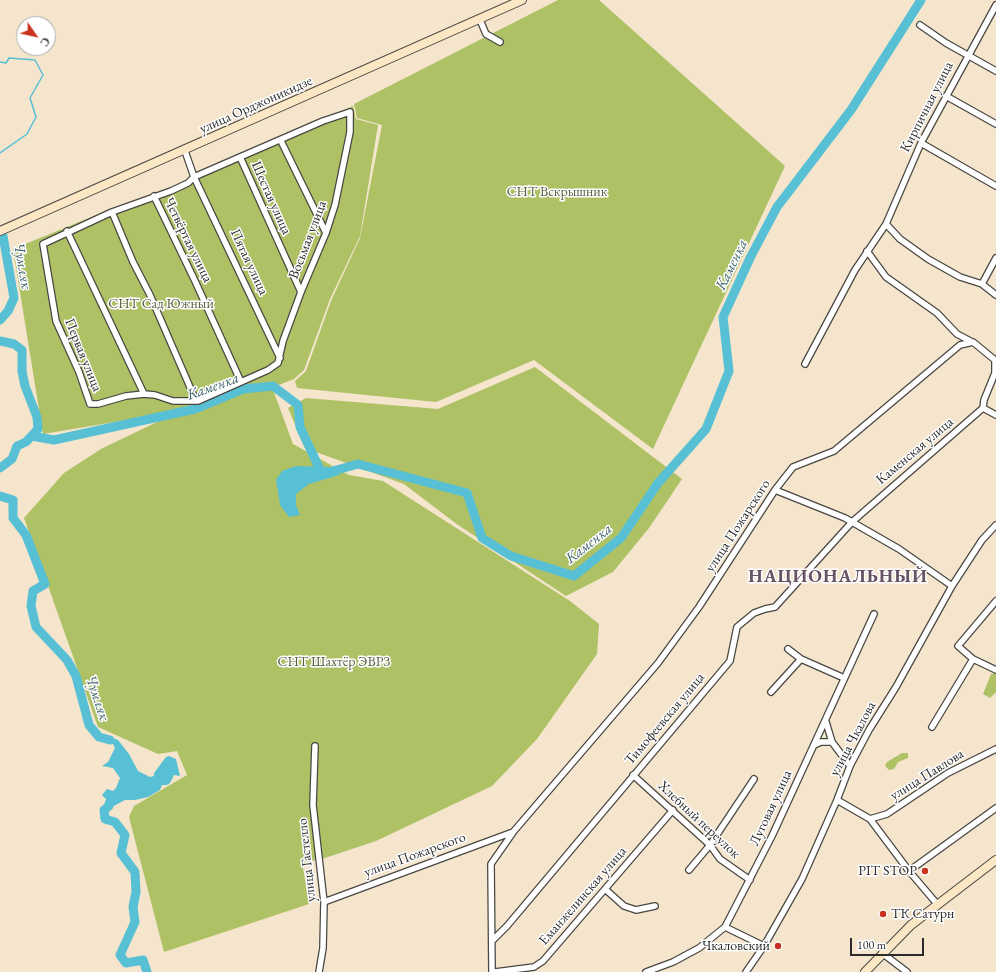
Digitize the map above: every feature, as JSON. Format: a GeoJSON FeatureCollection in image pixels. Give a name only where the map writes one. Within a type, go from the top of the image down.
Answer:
{"type":"FeatureCollection","features":[{"type":"Feature","properties":{"kind":"main road","name":"улица Орджоникидзе"},"geometry":{"type":"LineString","coordinates":[[0,231],[480,20],[522,0]]}},
{"type":"Feature","properties":{"kind":"main road"},"geometry":{"type":"LineString","coordinates":[[865,972],[911,925],[996,860]]}},
{"type":"Feature","properties":{"kind":"street","name":"Кирпичная улица"},"geometry":{"type":"LineString","coordinates":[[805,364],[855,270],[886,224],[921,143],[996,4]]}},
{"type":"Feature","properties":{"kind":"street"},"geometry":{"type":"LineString","coordinates":[[480,20],[486,34],[500,42]]}},
{"type":"Feature","properties":{"kind":"street"},"geometry":{"type":"LineString","coordinates":[[920,25],[968,56],[996,71]]}},
{"type":"Feature","properties":{"kind":"street"},"geometry":{"type":"LineString","coordinates":[[946,96],[996,124]]}},
{"type":"Feature","properties":{"kind":"street","name":"Восьмая улица"},"geometry":{"type":"LineString","coordinates":[[280,358],[283,341],[301,292],[326,233],[335,205],[350,132],[350,112],[323,122],[281,141]]}},
{"type":"Feature","properties":{"kind":"street"},"geometry":{"type":"LineString","coordinates":[[280,358],[278,363],[268,370],[196,401],[174,401],[155,395],[144,394],[67,231],[112,212],[171,191],[188,183],[194,177],[281,141],[326,233]]}},
{"type":"Feature","properties":{"kind":"street"},"geometry":{"type":"LineString","coordinates":[[921,143],[996,186]]}},
{"type":"Feature","properties":{"kind":"street","name":"Пятая улица"},"geometry":{"type":"LineString","coordinates":[[185,150],[194,177],[280,358]]}},
{"type":"Feature","properties":{"kind":"street","name":"Шестая улица"},"geometry":{"type":"LineString","coordinates":[[240,157],[301,292]]}},
{"type":"Feature","properties":{"kind":"street","name":"Четвёртая улица"},"geometry":{"type":"LineString","coordinates":[[154,196],[241,382]]}},
{"type":"Feature","properties":{"kind":"street"},"geometry":{"type":"LineString","coordinates":[[112,212],[196,401]]}},
{"type":"Feature","properties":{"kind":"street"},"geometry":{"type":"LineString","coordinates":[[886,224],[900,239],[928,259],[960,278],[982,284],[996,295]]}},
{"type":"Feature","properties":{"kind":"street","name":"Первая улица"},"geometry":{"type":"LineString","coordinates":[[67,231],[43,244],[56,321],[79,372],[90,404],[98,404],[126,396],[144,394]]}},
{"type":"Feature","properties":{"kind":"street"},"geometry":{"type":"LineString","coordinates":[[867,251],[886,276],[937,313],[957,334],[973,342],[995,360],[995,373],[984,400],[983,408],[996,415]]}},
{"type":"Feature","properties":{"kind":"street"},"geometry":{"type":"LineString","coordinates":[[982,284],[996,258]]}},
{"type":"Feature","properties":{"kind":"street","name":"улица Пожарского"},"geometry":{"type":"LineString","coordinates":[[492,972],[493,940],[491,864],[514,832],[658,663],[699,607],[775,490],[793,467],[834,451],[960,345],[973,342]]}},
{"type":"Feature","properties":{"kind":"street","name":"Каменская улица"},"geometry":{"type":"LineString","coordinates":[[852,522],[983,408]]}},
{"type":"Feature","properties":{"kind":"street"},"geometry":{"type":"LineString","coordinates":[[775,490],[852,522],[898,549],[952,586]]}},
{"type":"Feature","properties":{"kind":"street","name":"Тимофеевская улица"},"geometry":{"type":"LineString","coordinates":[[493,940],[507,926],[730,661],[737,627],[754,613],[775,607],[852,522]]}},
{"type":"Feature","properties":{"kind":"street","name":"улица Чкалова"},"geometry":{"type":"LineString","coordinates":[[746,972],[764,946],[802,878],[837,800],[850,766],[952,586],[982,540],[996,525]]}},
{"type":"Feature","properties":{"kind":"street"},"geometry":{"type":"LineString","coordinates":[[996,601],[958,646],[973,659],[996,670]]}},
{"type":"Feature","properties":{"kind":"street","name":"Луговая улица"},"geometry":{"type":"LineString","coordinates":[[646,972],[673,962],[699,948],[726,927],[826,722],[844,678],[874,614]]}},
{"type":"Feature","properties":{"kind":"street"},"geometry":{"type":"LineString","coordinates":[[788,649],[801,658],[844,678]]}},
{"type":"Feature","properties":{"kind":"street"},"geometry":{"type":"LineString","coordinates":[[771,692],[801,658]]}},
{"type":"Feature","properties":{"kind":"street"},"geometry":{"type":"LineString","coordinates":[[932,727],[973,659]]}},
{"type":"Feature","properties":{"kind":"street"},"geometry":{"type":"LineString","coordinates":[[826,722],[832,742],[850,766]]}},
{"type":"Feature","properties":{"kind":"street"},"geometry":{"type":"LineString","coordinates":[[814,745],[821,742],[832,742]]}},
{"type":"Feature","properties":{"kind":"street","name":"улица Гастелло"},"geometry":{"type":"LineString","coordinates":[[315,746],[313,805],[324,902],[322,948],[319,972]]}},
{"type":"Feature","properties":{"kind":"street","name":"улица Павлова"},"geometry":{"type":"LineString","coordinates":[[870,819],[887,814],[948,773],[996,749]]}},
{"type":"Feature","properties":{"kind":"street","name":"Хлебный переулок"},"geometry":{"type":"LineString","coordinates":[[633,775],[710,845],[720,859],[750,880]]}},
{"type":"Feature","properties":{"kind":"street"},"geometry":{"type":"LineString","coordinates":[[689,870],[710,845],[754,779]]}},
{"type":"Feature","properties":{"kind":"street"},"geometry":{"type":"LineString","coordinates":[[837,800],[870,819],[909,871],[938,905]]}},
{"type":"Feature","properties":{"kind":"street"},"geometry":{"type":"LineString","coordinates":[[909,871],[996,808]]}},
{"type":"Feature","properties":{"kind":"street","name":"Еманжелинская улица"},"geometry":{"type":"LineString","coordinates":[[495,972],[534,967],[543,961],[673,810]]}},
{"type":"Feature","properties":{"kind":"street","name":"улица Пожарского"},"geometry":{"type":"LineString","coordinates":[[324,902],[514,832]]}},
{"type":"Feature","properties":{"kind":"street"},"geometry":{"type":"LineString","coordinates":[[605,889],[624,906],[636,910],[655,906]]}},
{"type":"Feature","properties":{"kind":"street"},"geometry":{"type":"LineString","coordinates":[[726,927],[764,946]]}},
{"type":"Feature","properties":{"kind":"street"},"geometry":{"type":"LineString","coordinates":[[882,953],[907,972]]}},
{"type":"Feature","properties":{"kind":"green space","name":"СНТ Вскрышник"},"geometry":{"type":"Polygon","coordinates":[[[558,0],[599,0],[785,166],[653,449],[534,360],[436,402],[297,388],[295,381],[306,371],[331,301],[360,238],[382,125],[357,118],[354,104],[558,0]]]}},
{"type":"Feature","properties":{"kind":"green space","name":"СНТ Сад Южный"},"geometry":{"type":"Polygon","coordinates":[[[353,106],[356,119],[378,125],[360,236],[330,299],[304,370],[294,379],[276,386],[245,384],[181,411],[43,434],[13,249],[106,211],[186,182],[186,179],[258,146],[353,106]]]}},
{"type":"Feature","properties":{"kind":"green space"},"geometry":{"type":"Polygon","coordinates":[[[535,367],[682,479],[649,528],[613,572],[566,596],[458,525],[404,484],[305,448],[288,408],[306,398],[438,409],[535,367]]]}},
{"type":"Feature","properties":{"kind":"green space","name":"СНТ Шахтёр ЭВРЗ"},"geometry":{"type":"Polygon","coordinates":[[[245,385],[272,387],[293,444],[349,475],[383,481],[570,601],[599,624],[597,654],[537,739],[492,786],[376,841],[322,859],[307,862],[303,868],[309,904],[164,952],[129,817],[134,806],[187,775],[177,751],[158,754],[98,727],[24,518],[64,473],[101,449],[157,422],[245,385]]]}},
{"type":"Feature","properties":{"kind":"green space"},"geometry":{"type":"Polygon","coordinates":[[[996,673],[996,692],[990,698],[983,694],[991,674],[996,673]]]}},
{"type":"Feature","properties":{"kind":"green space"},"geometry":{"type":"Polygon","coordinates":[[[902,753],[908,753],[908,758],[898,762],[894,769],[889,770],[885,766],[887,762],[902,753]]]}},
{"type":"Feature","properties":{"kind":"water"},"geometry":{"type":"Polygon","coordinates":[[[296,466],[328,467],[339,472],[339,475],[309,484],[296,494],[296,505],[300,515],[289,517],[280,505],[276,480],[282,471],[296,466]]]}},
{"type":"Feature","properties":{"kind":"water"},"geometry":{"type":"Polygon","coordinates":[[[100,734],[118,740],[129,754],[138,771],[150,777],[154,776],[154,773],[166,757],[169,756],[176,759],[180,776],[174,775],[170,783],[167,785],[162,785],[160,790],[148,797],[135,800],[125,800],[106,810],[106,815],[103,816],[102,811],[106,799],[102,795],[107,789],[113,791],[116,788],[120,778],[113,768],[102,766],[108,762],[115,748],[113,744],[102,742],[96,738],[100,734]]]}},
{"type":"Feature","properties":{"kind":"waterway","name":"Каменка"},"geometry":{"type":"LineString","coordinates":[[32,436],[54,440],[195,409],[243,389],[273,386],[298,405],[300,427],[322,474],[358,464],[467,493],[482,538],[511,556],[574,576],[621,538],[658,483],[706,429],[729,371],[723,317],[751,256],[777,207],[851,110],[921,0]]}},
{"type":"Feature","properties":{"kind":"waterway"},"geometry":{"type":"LineString","coordinates":[[0,62],[6,63],[9,58],[35,60],[43,75],[30,98],[36,117],[27,134],[0,153]]}},
{"type":"Feature","properties":{"kind":"waterway","name":"Чумляк"},"geometry":{"type":"LineString","coordinates":[[0,320],[8,311],[14,298],[3,236]]}},
{"type":"Feature","properties":{"kind":"waterway","name":"Чумляк"},"geometry":{"type":"LineString","coordinates":[[0,341],[14,344],[22,350],[22,371],[25,386],[37,417],[38,429],[26,442],[17,446],[12,459],[0,468]]}},
{"type":"Feature","properties":{"kind":"waterway","name":"Чумляк"},"geometry":{"type":"LineString","coordinates":[[0,496],[13,500],[13,518],[26,535],[45,584],[33,591],[31,606],[36,627],[67,660],[76,676],[89,725],[99,737],[110,740]]}},
{"type":"Feature","properties":{"kind":"waterway","name":"Чумляк"},"geometry":{"type":"LineString","coordinates":[[109,806],[104,810],[105,819],[115,822],[125,835],[121,853],[135,872],[136,892],[133,907],[135,922],[120,955],[126,963],[143,960],[147,972]]}},
{"type":"Feature","properties":{"kind":"place","name":"PIT STOP"},"geometry":{"type":"Point","coordinates":[925,871]}},
{"type":"Feature","properties":{"kind":"place","name":"ТК Сатурн"},"geometry":{"type":"Point","coordinates":[883,914]}},
{"type":"Feature","properties":{"kind":"place","name":"Чкаловский"},"geometry":{"type":"Point","coordinates":[778,946]}},
{"type":"Feature","properties":{"kind":"district","name":"НАЦИОНАЛЬНЫЙ"},"geometry":{"type":"Point","coordinates":[838,577]}}]}
